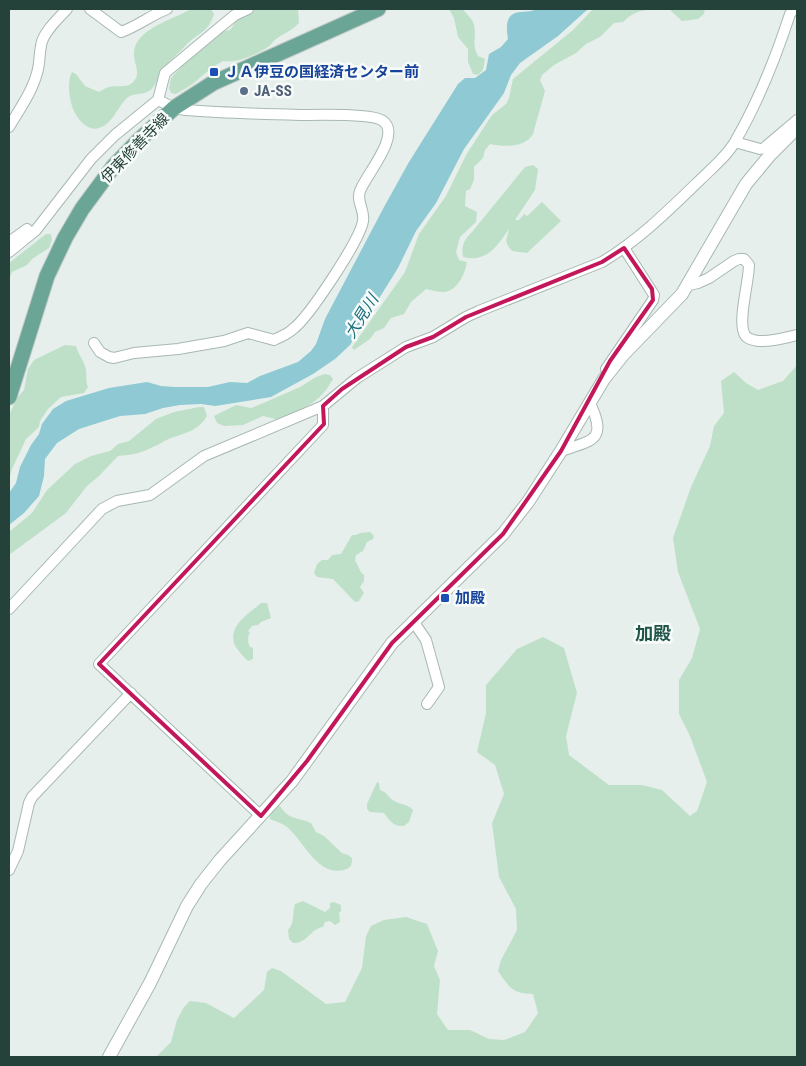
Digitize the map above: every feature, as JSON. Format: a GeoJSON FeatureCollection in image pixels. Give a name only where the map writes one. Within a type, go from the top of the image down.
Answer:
{"type":"FeatureCollection","features":[{"type":"Feature","properties":{"kind":"main road","name":"伊東修善寺線"},"geometry":{"type":"LineString","coordinates":[[9,396],[47,276],[65,238],[82,209],[113,167],[174,108],[213,83],[378,9]]}},
{"type":"Feature","properties":{"kind":"street"},"geometry":{"type":"LineString","coordinates":[[9,127],[25,101],[37,73],[44,36],[67,9]]}},
{"type":"Feature","properties":{"kind":"street"},"geometry":{"type":"LineString","coordinates":[[90,9],[121,32],[133,28],[147,18],[167,9]]}},
{"type":"Feature","properties":{"kind":"street"},"geometry":{"type":"LineString","coordinates":[[9,252],[36,230],[91,159],[115,135],[158,100],[165,73],[235,15],[248,9]]}},
{"type":"Feature","properties":{"kind":"street"},"geometry":{"type":"LineString","coordinates":[[9,609],[102,509],[108,505],[117,501],[150,495],[204,456],[323,406],[357,378],[406,347],[433,337],[466,317],[602,262],[624,248],[664,215],[723,157],[735,142],[766,80],[790,14],[794,9]]}},
{"type":"Feature","properties":{"kind":"street"},"geometry":{"type":"LineString","coordinates":[[94,343],[100,352],[114,358],[134,353],[178,349],[224,341],[248,333],[274,340],[294,329],[321,296],[344,261],[363,221],[358,203],[359,192],[386,147],[389,135],[387,126],[383,121],[376,118],[334,114],[207,112],[174,108],[158,100]]}},
{"type":"Feature","properties":{"kind":"street"},"geometry":{"type":"LineString","coordinates":[[735,142],[760,149],[764,148],[797,120]]}},
{"type":"Feature","properties":{"kind":"street"},"geometry":{"type":"LineString","coordinates":[[109,1057],[125,1031],[187,906],[202,884],[220,860],[261,816],[307,761],[392,643],[503,534],[528,502],[602,382],[623,355],[689,285],[746,184],[770,155],[797,128]]}},
{"type":"Feature","properties":{"kind":"street"},"geometry":{"type":"LineString","coordinates":[[9,242],[31,226],[36,230]]}},
{"type":"Feature","properties":{"kind":"street"},"geometry":{"type":"LineString","coordinates":[[602,382],[610,361],[653,300],[654,295],[624,248]]}},
{"type":"Feature","properties":{"kind":"street"},"geometry":{"type":"LineString","coordinates":[[689,285],[698,283],[739,258],[744,259],[749,265],[742,319],[746,337],[757,341],[765,341],[797,335]]}},
{"type":"Feature","properties":{"kind":"street"},"geometry":{"type":"LineString","coordinates":[[561,451],[588,442],[596,434],[598,424],[590,403]]}},
{"type":"Feature","properties":{"kind":"street"},"geometry":{"type":"LineString","coordinates":[[261,816],[100,664],[324,425],[323,406]]}},
{"type":"Feature","properties":{"kind":"street"},"geometry":{"type":"LineString","coordinates":[[413,621],[426,640],[439,687],[427,704]]}},
{"type":"Feature","properties":{"kind":"street"},"geometry":{"type":"LineString","coordinates":[[9,870],[18,851],[32,797],[131,693]]}},
{"type":"Feature","properties":{"kind":"highlighted area"},"geometry":{"type":"Polygon","coordinates":[[[624,248],[652,289],[653,300],[610,361],[561,451],[503,534],[392,643],[307,761],[261,816],[99,664],[324,424],[323,406],[342,389],[406,347],[433,337],[466,317],[602,262],[624,248]]]}},
{"type":"Feature","properties":{"kind":"green space"},"geometry":{"type":"Polygon","coordinates":[[[191,9],[211,9],[214,14],[212,20],[206,29],[187,44],[166,66],[151,89],[127,98],[108,123],[99,128],[90,128],[78,118],[73,110],[70,98],[69,84],[72,72],[76,74],[85,86],[99,92],[109,87],[129,85],[137,75],[134,55],[135,46],[140,38],[155,26],[191,9]]]}},
{"type":"Feature","properties":{"kind":"green space"},"geometry":{"type":"Polygon","coordinates":[[[257,9],[298,9],[299,23],[263,50],[240,60],[223,61],[211,68],[190,86],[176,94],[171,93],[169,88],[171,78],[193,55],[216,35],[230,30],[237,20],[245,14],[257,9]]]}},
{"type":"Feature","properties":{"kind":"green space"},"geometry":{"type":"Polygon","coordinates":[[[449,9],[463,9],[473,23],[476,51],[478,56],[485,59],[483,70],[478,75],[473,74],[468,62],[468,49],[458,37],[454,18],[449,9]]]}},
{"type":"Feature","properties":{"kind":"green space"},"geometry":{"type":"Polygon","coordinates":[[[593,9],[650,9],[633,14],[623,22],[614,23],[600,37],[586,44],[576,53],[554,65],[542,75],[540,80],[545,91],[533,134],[529,139],[520,144],[502,146],[490,144],[485,150],[483,158],[474,167],[474,180],[470,189],[466,191],[465,206],[477,212],[476,222],[460,237],[456,252],[459,260],[467,262],[460,282],[448,291],[441,292],[426,289],[411,302],[404,314],[391,318],[384,328],[375,332],[370,339],[354,350],[352,347],[405,272],[419,234],[446,196],[466,155],[492,115],[506,104],[513,79],[573,30],[593,9]]]}},
{"type":"Feature","properties":{"kind":"green space"},"geometry":{"type":"Polygon","coordinates":[[[669,9],[705,9],[704,14],[698,19],[682,21],[669,9]]]}},
{"type":"Feature","properties":{"kind":"green space"},"geometry":{"type":"Polygon","coordinates":[[[533,165],[538,169],[535,190],[515,220],[519,220],[524,214],[527,216],[542,202],[561,221],[527,253],[512,251],[509,248],[506,240],[509,229],[491,252],[479,258],[463,257],[462,250],[467,238],[525,167],[533,165]]]}},
{"type":"Feature","properties":{"kind":"green space"},"geometry":{"type":"Polygon","coordinates":[[[46,234],[51,234],[52,240],[49,248],[32,259],[27,265],[12,272],[9,280],[9,263],[46,234]]]}},
{"type":"Feature","properties":{"kind":"green space"},"geometry":{"type":"Polygon","coordinates":[[[65,345],[76,346],[85,367],[88,387],[84,393],[61,397],[48,409],[40,421],[39,427],[26,439],[9,480],[9,416],[16,399],[24,390],[28,369],[34,360],[65,345]]]}},
{"type":"Feature","properties":{"kind":"green space"},"geometry":{"type":"Polygon","coordinates":[[[797,365],[797,1057],[156,1057],[171,1042],[177,1020],[184,1007],[190,1001],[206,1003],[234,1018],[264,990],[267,972],[272,968],[281,971],[326,1004],[345,1002],[362,968],[366,936],[371,926],[384,920],[406,917],[427,924],[438,951],[434,966],[440,980],[437,1014],[448,1030],[470,1030],[489,1039],[504,1040],[525,1032],[538,1013],[533,994],[520,993],[512,989],[498,971],[501,960],[517,930],[516,909],[499,877],[492,823],[504,794],[495,765],[477,752],[486,713],[486,685],[517,649],[543,637],[564,648],[577,693],[566,736],[569,755],[609,785],[642,785],[662,790],[690,816],[697,811],[707,782],[690,736],[679,714],[679,680],[692,658],[700,629],[678,572],[673,538],[691,487],[710,446],[714,426],[724,413],[721,381],[734,372],[746,383],[758,390],[783,381],[797,365]]]}},
{"type":"Feature","properties":{"kind":"green space"},"geometry":{"type":"Polygon","coordinates":[[[325,374],[330,375],[333,379],[322,395],[310,404],[279,420],[263,416],[243,425],[224,426],[217,423],[214,416],[236,405],[251,408],[325,374]]]}},
{"type":"Feature","properties":{"kind":"green space"},"geometry":{"type":"Polygon","coordinates":[[[204,407],[207,416],[200,425],[145,451],[118,456],[87,486],[66,513],[9,555],[9,532],[32,513],[47,490],[75,464],[91,456],[110,451],[118,444],[129,441],[156,419],[174,412],[204,407]]]}},
{"type":"Feature","properties":{"kind":"green space"},"geometry":{"type":"Polygon","coordinates":[[[370,532],[374,536],[373,539],[367,542],[363,551],[356,555],[355,561],[364,575],[364,581],[360,587],[364,593],[359,601],[355,602],[333,579],[317,577],[314,573],[317,564],[322,560],[328,560],[332,555],[341,554],[352,535],[370,532]]]}},
{"type":"Feature","properties":{"kind":"green space"},"geometry":{"type":"Polygon","coordinates":[[[261,603],[267,603],[271,618],[252,626],[248,631],[250,633],[248,638],[249,644],[253,648],[253,659],[248,661],[235,645],[233,636],[237,625],[261,603]]]}},
{"type":"Feature","properties":{"kind":"green space"},"geometry":{"type":"Polygon","coordinates":[[[377,782],[379,783],[380,790],[413,810],[409,822],[404,826],[390,821],[384,813],[370,812],[367,809],[367,804],[377,782]]]}},
{"type":"Feature","properties":{"kind":"green space"},"geometry":{"type":"Polygon","coordinates":[[[280,806],[290,816],[311,823],[316,832],[324,836],[342,853],[352,858],[350,867],[335,871],[326,868],[312,857],[288,828],[270,819],[269,814],[273,807],[280,806]]]}},
{"type":"Feature","properties":{"kind":"green space"},"geometry":{"type":"Polygon","coordinates":[[[303,901],[325,912],[330,908],[330,903],[334,902],[341,905],[339,913],[340,922],[335,925],[330,921],[325,922],[323,927],[315,930],[302,941],[293,943],[289,939],[288,930],[292,921],[295,904],[303,901]]]}},
{"type":"Feature","properties":{"kind":"water","name":"大見川"},"geometry":{"type":"Polygon","coordinates":[[[537,9],[588,9],[558,36],[520,63],[511,75],[504,93],[464,149],[436,203],[416,231],[398,268],[350,345],[335,359],[313,374],[271,397],[215,406],[201,404],[180,405],[145,414],[120,416],[79,429],[57,443],[45,459],[44,476],[39,496],[24,513],[9,525],[9,493],[16,483],[20,467],[39,434],[42,424],[53,409],[66,401],[109,388],[147,382],[175,387],[208,387],[230,382],[247,383],[260,376],[298,362],[311,351],[316,344],[325,319],[384,207],[409,162],[458,84],[465,78],[475,78],[486,70],[489,54],[501,47],[508,39],[507,25],[512,15],[537,9]]]}},
{"type":"Feature","properties":{"kind":"place","name":"ＪＡ伊豆の国経済センター前"},"geometry":{"type":"Point","coordinates":[214,72]}},
{"type":"Feature","properties":{"kind":"place","name":"JA-SS"},"geometry":{"type":"Point","coordinates":[244,91]}},
{"type":"Feature","properties":{"kind":"place","name":"加殿"},"geometry":{"type":"Point","coordinates":[445,598]}},
{"type":"Feature","properties":{"kind":"district","name":"加殿"},"geometry":{"type":"Point","coordinates":[653,634]}}]}
